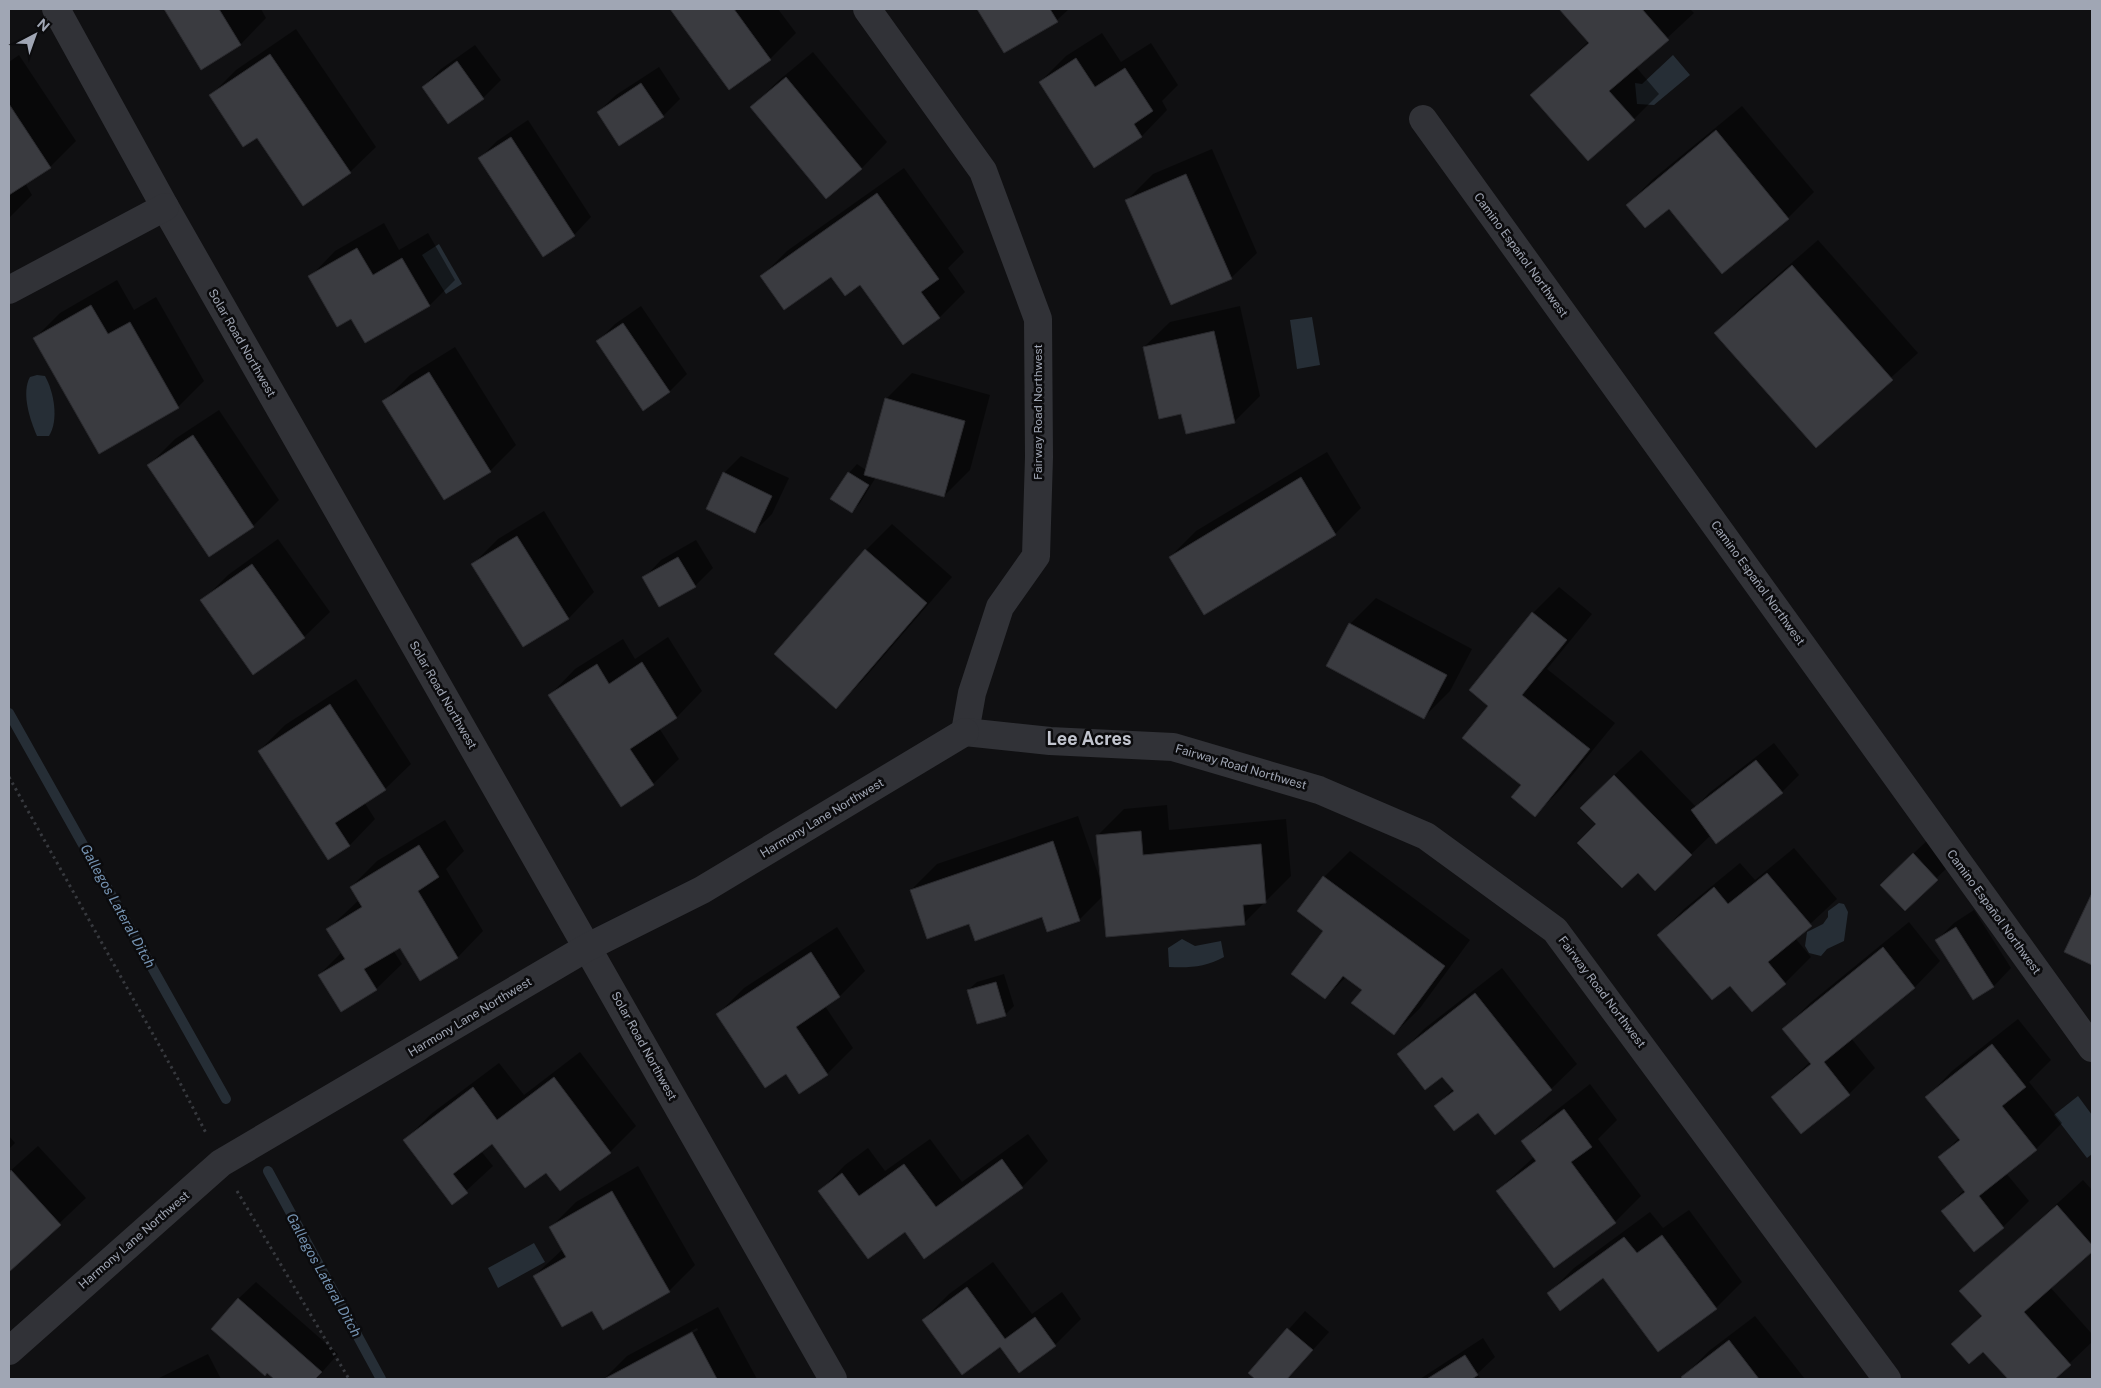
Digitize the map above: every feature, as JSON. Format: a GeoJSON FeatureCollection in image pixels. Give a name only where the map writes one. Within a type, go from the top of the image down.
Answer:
{"type":"FeatureCollection","features":[{"type":"Feature","properties":{"kind":"street","name":"Solar Road Northwest"},"geometry":{"type":"LineString","coordinates":[[56,9],[164,207],[833,1379]]}},
{"type":"Feature","properties":{"kind":"street","name":"Fairway Road Northwest"},"geometry":{"type":"LineString","coordinates":[[867,9],[983,171],[1038,319],[1039,457],[1036,556],[1000,607],[972,693],[965,732],[1050,741],[1173,747],[1319,790],[1426,836],[1555,930],[1887,1379]]}},
{"type":"Feature","properties":{"kind":"street","name":"Camino Español Northwest"},"geometry":{"type":"LineString","coordinates":[[1423,119],[2092,1048]]}},
{"type":"Feature","properties":{"kind":"street"},"geometry":{"type":"LineString","coordinates":[[9,290],[164,207]]}},
{"type":"Feature","properties":{"kind":"street","name":"Harmony Lane Northwest"},"geometry":{"type":"LineString","coordinates":[[9,1351],[221,1164],[588,947],[702,890],[965,732]]}},
{"type":"Feature","properties":{"kind":"path"},"geometry":{"type":"LineString","coordinates":[[9,777],[178,1079],[221,1164],[349,1379]]}},
{"type":"Feature","properties":{"kind":"shaded area"},"geometry":{"type":"Polygon","coordinates":[[[1673,55],[1690,75],[1654,105],[1637,104],[1635,83],[1642,84],[1673,55]]]}},
{"type":"Feature","properties":{"kind":"shaded area"},"geometry":{"type":"Polygon","coordinates":[[[439,244],[462,284],[446,294],[422,255],[439,244]]]}},
{"type":"Feature","properties":{"kind":"shaded area"},"geometry":{"type":"Polygon","coordinates":[[[1312,317],[1320,365],[1297,369],[1290,320],[1312,317]]]}},
{"type":"Feature","properties":{"kind":"shaded area"},"geometry":{"type":"Polygon","coordinates":[[[37,375],[45,376],[53,398],[55,414],[49,436],[37,436],[26,398],[27,383],[30,377],[37,375]]]}},
{"type":"Feature","properties":{"kind":"shaded area"},"geometry":{"type":"Polygon","coordinates":[[[1839,903],[1844,904],[1848,912],[1844,941],[1827,949],[1821,956],[1809,953],[1805,946],[1807,932],[1823,924],[1828,917],[1828,911],[1839,903]]]}},
{"type":"Feature","properties":{"kind":"shaded area"},"geometry":{"type":"Polygon","coordinates":[[[1182,939],[1195,946],[1221,941],[1224,957],[1198,966],[1169,967],[1168,948],[1182,939]]]}},
{"type":"Feature","properties":{"kind":"shaded area"},"geometry":{"type":"Polygon","coordinates":[[[2078,1096],[2092,1115],[2092,1154],[2087,1158],[2054,1115],[2078,1096]]]}},
{"type":"Feature","properties":{"kind":"shaded area"},"geometry":{"type":"Polygon","coordinates":[[[534,1243],[545,1262],[498,1288],[488,1268],[534,1243]]]}},
{"type":"Feature","properties":{"kind":"building"},"geometry":{"type":"Polygon","coordinates":[[[164,9],[219,9],[241,45],[201,70],[164,9]]]}},
{"type":"Feature","properties":{"kind":"building"},"geometry":{"type":"Polygon","coordinates":[[[670,9],[734,9],[771,60],[729,90],[670,9]]]}},
{"type":"Feature","properties":{"kind":"building"},"geometry":{"type":"Polygon","coordinates":[[[977,9],[1050,9],[1058,22],[1004,53],[977,9]]]}},
{"type":"Feature","properties":{"kind":"building"},"geometry":{"type":"Polygon","coordinates":[[[1559,9],[1642,9],[1669,40],[1609,91],[1635,120],[1588,161],[1530,95],[1589,43],[1559,9]]]}},
{"type":"Feature","properties":{"kind":"building"},"geometry":{"type":"Polygon","coordinates":[[[270,54],[351,173],[303,206],[257,138],[243,147],[209,95],[270,54]]]}},
{"type":"Feature","properties":{"kind":"building"},"geometry":{"type":"Polygon","coordinates":[[[1076,58],[1095,87],[1125,68],[1153,111],[1134,124],[1142,137],[1094,168],[1039,82],[1076,58]]]}},
{"type":"Feature","properties":{"kind":"building"},"geometry":{"type":"Polygon","coordinates":[[[457,61],[484,99],[448,124],[422,87],[457,61]]]}},
{"type":"Feature","properties":{"kind":"building"},"geometry":{"type":"Polygon","coordinates":[[[786,77],[862,169],[826,199],[750,107],[786,77]]]}},
{"type":"Feature","properties":{"kind":"building"},"geometry":{"type":"Polygon","coordinates":[[[641,83],[664,117],[619,146],[597,112],[641,83]]]}},
{"type":"Feature","properties":{"kind":"building"},"geometry":{"type":"Polygon","coordinates":[[[9,104],[51,168],[9,195],[9,104]]]}},
{"type":"Feature","properties":{"kind":"building"},"geometry":{"type":"Polygon","coordinates":[[[1716,130],[1789,219],[1722,274],[1669,209],[1645,228],[1626,205],[1716,130]]]}},
{"type":"Feature","properties":{"kind":"building"},"geometry":{"type":"Polygon","coordinates":[[[511,137],[575,236],[543,257],[478,158],[511,137]]]}},
{"type":"Feature","properties":{"kind":"building"},"geometry":{"type":"Polygon","coordinates":[[[1186,174],[1232,279],[1171,305],[1125,200],[1186,174]]]}},
{"type":"Feature","properties":{"kind":"building"},"geometry":{"type":"Polygon","coordinates":[[[877,193],[939,279],[921,292],[940,318],[903,345],[860,285],[845,296],[831,277],[784,310],[760,276],[877,193]]]}},
{"type":"Feature","properties":{"kind":"building"},"geometry":{"type":"Polygon","coordinates":[[[357,248],[373,275],[402,258],[430,306],[365,343],[351,319],[337,327],[308,276],[357,248]]]}},
{"type":"Feature","properties":{"kind":"building"},"geometry":{"type":"Polygon","coordinates":[[[1792,265],[1893,380],[1816,448],[1714,333],[1792,265]]]}},
{"type":"Feature","properties":{"kind":"building"},"geometry":{"type":"Polygon","coordinates":[[[91,305],[108,334],[130,322],[179,408],[99,454],[33,338],[91,305]]]}},
{"type":"Feature","properties":{"kind":"building"},"geometry":{"type":"Polygon","coordinates":[[[623,323],[670,392],[643,411],[596,341],[623,323]]]}},
{"type":"Feature","properties":{"kind":"building"},"geometry":{"type":"Polygon","coordinates":[[[1214,331],[1235,423],[1186,434],[1181,414],[1159,419],[1143,347],[1214,331]]]}},
{"type":"Feature","properties":{"kind":"building"},"geometry":{"type":"Polygon","coordinates":[[[429,372],[491,472],[444,500],[382,401],[429,372]]]}},
{"type":"Feature","properties":{"kind":"building"},"geometry":{"type":"Polygon","coordinates":[[[885,398],[965,421],[944,497],[864,475],[885,398]]]}},
{"type":"Feature","properties":{"kind":"building"},"geometry":{"type":"Polygon","coordinates":[[[193,435],[254,527],[209,557],[147,465],[193,435]]]}},
{"type":"Feature","properties":{"kind":"building"},"geometry":{"type":"Polygon","coordinates":[[[723,472],[772,496],[755,533],[706,509],[723,472]]]}},
{"type":"Feature","properties":{"kind":"building"},"geometry":{"type":"Polygon","coordinates":[[[848,472],[869,485],[852,513],[830,499],[848,472]]]}},
{"type":"Feature","properties":{"kind":"building"},"geometry":{"type":"Polygon","coordinates":[[[1301,477],[1336,535],[1204,615],[1169,557],[1301,477]]]}},
{"type":"Feature","properties":{"kind":"building"},"geometry":{"type":"Polygon","coordinates":[[[517,536],[569,619],[523,647],[471,564],[517,536]]]}},
{"type":"Feature","properties":{"kind":"building"},"geometry":{"type":"Polygon","coordinates":[[[865,549],[927,603],[836,709],[774,654],[865,549]]]}},
{"type":"Feature","properties":{"kind":"building"},"geometry":{"type":"Polygon","coordinates":[[[678,557],[696,587],[659,607],[642,577],[678,557]]]}},
{"type":"Feature","properties":{"kind":"building"},"geometry":{"type":"Polygon","coordinates":[[[252,564],[305,638],[253,675],[200,600],[252,564]]]}},
{"type":"Feature","properties":{"kind":"building"},"geometry":{"type":"Polygon","coordinates":[[[1532,612],[1567,640],[1522,695],[1590,749],[1535,817],[1511,797],[1521,785],[1462,738],[1488,706],[1469,690],[1532,612]]]}},
{"type":"Feature","properties":{"kind":"building"},"geometry":{"type":"Polygon","coordinates":[[[1349,623],[1447,675],[1424,719],[1326,666],[1349,623]]]}},
{"type":"Feature","properties":{"kind":"building"},"geometry":{"type":"Polygon","coordinates":[[[642,662],[677,718],[630,749],[654,785],[621,807],[548,695],[597,664],[609,684],[642,662]]]}},
{"type":"Feature","properties":{"kind":"building"},"geometry":{"type":"Polygon","coordinates":[[[330,704],[386,790],[335,823],[350,846],[328,860],[258,751],[330,704]]]}},
{"type":"Feature","properties":{"kind":"building"},"geometry":{"type":"Polygon","coordinates":[[[1756,760],[1783,793],[1716,844],[1691,810],[1756,760]]]}},
{"type":"Feature","properties":{"kind":"building"},"geometry":{"type":"Polygon","coordinates":[[[1614,775],[1692,855],[1655,891],[1638,873],[1622,888],[1577,843],[1596,824],[1580,808],[1614,775]]]}},
{"type":"Feature","properties":{"kind":"building"},"geometry":{"type":"Polygon","coordinates":[[[1141,831],[1143,855],[1261,844],[1266,903],[1243,905],[1245,925],[1106,937],[1096,835],[1141,831]]]}},
{"type":"Feature","properties":{"kind":"building"},"geometry":{"type":"Polygon","coordinates":[[[1053,841],[1080,921],[1047,932],[1042,917],[975,941],[969,924],[927,939],[910,890],[1053,841]]]}},
{"type":"Feature","properties":{"kind":"building"},"geometry":{"type":"Polygon","coordinates":[[[419,845],[439,877],[418,891],[458,958],[420,981],[400,948],[364,969],[377,990],[341,1012],[318,975],[345,959],[326,929],[362,907],[350,887],[419,845]]]}},
{"type":"Feature","properties":{"kind":"building"},"geometry":{"type":"Polygon","coordinates":[[[1913,853],[1938,880],[1905,911],[1880,885],[1913,853]]]}},
{"type":"Feature","properties":{"kind":"building"},"geometry":{"type":"Polygon","coordinates":[[[1767,873],[1812,926],[1768,962],[1786,984],[1752,1012],[1730,986],[1712,1000],[1657,935],[1714,887],[1728,904],[1767,873]]]}},
{"type":"Feature","properties":{"kind":"building"},"geometry":{"type":"Polygon","coordinates":[[[1323,876],[1445,966],[1394,1035],[1351,1003],[1362,990],[1343,976],[1325,999],[1291,974],[1323,931],[1297,911],[1323,876]]]}},
{"type":"Feature","properties":{"kind":"building"},"geometry":{"type":"Polygon","coordinates":[[[2092,893],[2092,965],[2064,952],[2092,893]]]}},
{"type":"Feature","properties":{"kind":"building"},"geometry":{"type":"Polygon","coordinates":[[[1956,927],[1994,987],[1973,1000],[1935,940],[1956,927]]]}},
{"type":"Feature","properties":{"kind":"building"},"geometry":{"type":"Polygon","coordinates":[[[1883,947],[1915,988],[1824,1062],[1850,1095],[1801,1134],[1771,1097],[1811,1064],[1782,1029],[1883,947]]]}},
{"type":"Feature","properties":{"kind":"building"},"geometry":{"type":"Polygon","coordinates":[[[811,952],[840,997],[796,1027],[828,1075],[799,1094],[786,1074],[765,1088],[716,1014],[811,952]]]}},
{"type":"Feature","properties":{"kind":"building"},"geometry":{"type":"Polygon","coordinates":[[[996,982],[1006,1016],[977,1024],[967,990],[996,982]]]}},
{"type":"Feature","properties":{"kind":"building"},"geometry":{"type":"Polygon","coordinates":[[[1475,993],[1552,1090],[1495,1135],[1478,1113],[1454,1131],[1434,1106],[1454,1091],[1442,1077],[1425,1090],[1397,1054],[1475,993]]]}},
{"type":"Feature","properties":{"kind":"building"},"geometry":{"type":"Polygon","coordinates":[[[1992,1044],[2026,1087],[2002,1106],[2037,1150],[1979,1196],[2004,1228],[1974,1252],[1941,1211],[1965,1192],[1938,1157],[1960,1140],[1925,1097],[1992,1044]]]}},
{"type":"Feature","properties":{"kind":"building"},"geometry":{"type":"Polygon","coordinates":[[[554,1077],[611,1153],[560,1191],[546,1173],[525,1188],[492,1144],[453,1174],[468,1193],[452,1205],[403,1140],[473,1087],[497,1120],[554,1077]]]}},
{"type":"Feature","properties":{"kind":"building"},"geometry":{"type":"Polygon","coordinates":[[[1564,1109],[1592,1147],[1571,1162],[1616,1223],[1554,1268],[1496,1191],[1536,1161],[1521,1141],[1564,1109]]]}},
{"type":"Feature","properties":{"kind":"building"},"geometry":{"type":"Polygon","coordinates":[[[1002,1159],[1023,1188],[924,1259],[905,1232],[868,1259],[818,1191],[842,1173],[859,1196],[904,1164],[936,1207],[1002,1159]]]}},
{"type":"Feature","properties":{"kind":"building"},"geometry":{"type":"Polygon","coordinates":[[[11,1170],[61,1225],[9,1272],[9,1173],[11,1170]]]}},
{"type":"Feature","properties":{"kind":"building"},"geometry":{"type":"Polygon","coordinates":[[[612,1191],[670,1292],[603,1330],[592,1311],[562,1327],[533,1276],[566,1257],[549,1227],[612,1191]]]}},
{"type":"Feature","properties":{"kind":"building"},"geometry":{"type":"Polygon","coordinates":[[[2057,1205],[2092,1245],[2092,1252],[2024,1312],[2071,1365],[2055,1379],[2008,1379],[1983,1352],[1969,1364],[1951,1344],[1982,1316],[1959,1291],[2057,1205]]]}},
{"type":"Feature","properties":{"kind":"building"},"geometry":{"type":"Polygon","coordinates":[[[1662,1235],[1717,1309],[1658,1352],[1603,1278],[1560,1311],[1547,1293],[1624,1237],[1637,1253],[1662,1235]]]}},
{"type":"Feature","properties":{"kind":"building"},"geometry":{"type":"Polygon","coordinates":[[[967,1287],[1005,1339],[1035,1317],[1056,1346],[1019,1373],[1000,1347],[962,1375],[922,1320],[967,1287]]]}},
{"type":"Feature","properties":{"kind":"building"},"geometry":{"type":"Polygon","coordinates":[[[238,1298],[322,1372],[315,1379],[274,1379],[267,1373],[265,1376],[211,1329],[238,1298]]]}},
{"type":"Feature","properties":{"kind":"building"},"geometry":{"type":"Polygon","coordinates":[[[1287,1328],[1313,1350],[1287,1379],[1255,1379],[1248,1373],[1287,1328]]]}},
{"type":"Feature","properties":{"kind":"building"},"geometry":{"type":"Polygon","coordinates":[[[692,1332],[717,1379],[604,1379],[692,1332]]]}},
{"type":"Feature","properties":{"kind":"building"},"geometry":{"type":"Polygon","coordinates":[[[1729,1340],[1759,1379],[1683,1379],[1681,1377],[1729,1340]]]}},
{"type":"Feature","properties":{"kind":"building"},"geometry":{"type":"Polygon","coordinates":[[[1465,1355],[1478,1375],[1472,1379],[1427,1379],[1465,1355]]]}},
{"type":"Feature","properties":{"kind":"waterway","name":"Gallegos Lateral Ditch"},"geometry":{"type":"LineString","coordinates":[[9,713],[226,1099]]}},
{"type":"Feature","properties":{"kind":"waterway","name":"Gallegos Lateral Ditch"},"geometry":{"type":"LineString","coordinates":[[268,1171],[381,1379]]}},
{"type":"Feature","properties":{"kind":"district","name":"Lee Acres"},"geometry":{"type":"Point","coordinates":[1089,738]}}]}
